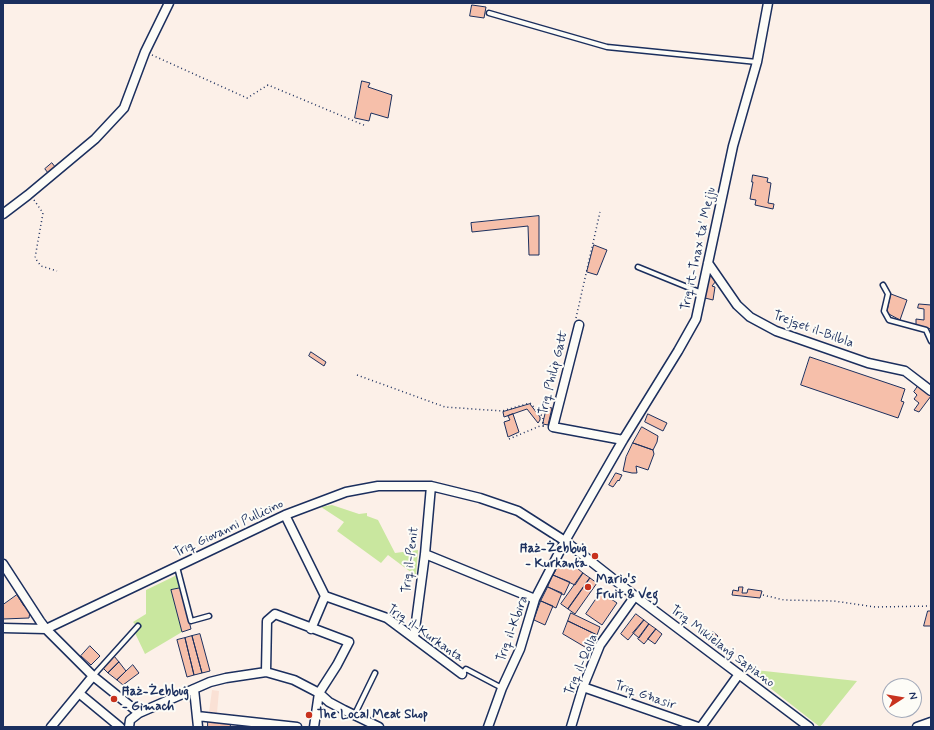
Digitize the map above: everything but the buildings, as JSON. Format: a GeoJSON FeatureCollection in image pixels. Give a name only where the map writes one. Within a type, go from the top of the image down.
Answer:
{"type":"FeatureCollection","features":[{"type":"Feature","properties":{"kind":"street"},"geometry":{"type":"LineString","coordinates":[[3,214],[95,139],[124,108],[145,52],[169,3]]}},
{"type":"Feature","properties":{"kind":"street","name":"Triq it-Tnax ta' Mejju"},"geometry":{"type":"LineString","coordinates":[[565,541],[623,440],[696,319],[733,146],[757,62],[768,3]]}},
{"type":"Feature","properties":{"kind":"street","name":"Trejqet il-Bilbla"},"geometry":{"type":"LineString","coordinates":[[708,263],[737,305],[750,317],[776,331],[868,363],[904,371],[931,391]]}},
{"type":"Feature","properties":{"kind":"street","name":"Triq Philip Gatt"},"geometry":{"type":"LineString","coordinates":[[553,428],[579,325]]}},
{"type":"Feature","properties":{"kind":"street"},"geometry":{"type":"LineString","coordinates":[[553,428],[623,440]]}},
{"type":"Feature","properties":{"kind":"street","name":"Triq Giovanni Pullicino"},"geometry":{"type":"LineString","coordinates":[[46,629],[284,515],[346,492],[378,486],[431,486],[480,498],[518,511],[565,541]]}},
{"type":"Feature","properties":{"kind":"street","name":"Triq il-Penit"},"geometry":{"type":"LineString","coordinates":[[414,637],[425,554],[431,486]]}},
{"type":"Feature","properties":{"kind":"street"},"geometry":{"type":"LineString","coordinates":[[284,515],[325,596],[311,628]]}},
{"type":"Feature","properties":{"kind":"street","name":"Triq Mikielanġ Sapiano"},"geometry":{"type":"LineString","coordinates":[[565,541],[808,727]]}},
{"type":"Feature","properties":{"kind":"street","name":"Triq il-Kbira"},"geometry":{"type":"LineString","coordinates":[[488,727],[502,688],[520,649],[535,599],[565,541]]}},
{"type":"Feature","properties":{"kind":"street"},"geometry":{"type":"LineString","coordinates":[[425,554],[535,599]]}},
{"type":"Feature","properties":{"kind":"street"},"geometry":{"type":"LineString","coordinates":[[3,564],[46,629],[94,676],[139,713]]}},
{"type":"Feature","properties":{"kind":"street","name":"Triq il-Kurkanta"},"geometry":{"type":"LineString","coordinates":[[325,596],[387,618],[462,674]]}},
{"type":"Feature","properties":{"kind":"street","name":"Triq il-Qolla"},"geometry":{"type":"LineString","coordinates":[[571,727],[583,687],[600,645],[635,596]]}},
{"type":"Feature","properties":{"kind":"street"},"geometry":{"type":"LineString","coordinates":[[266,672],[266,621],[275,614],[349,642],[337,665],[318,693],[314,727]]}},
{"type":"Feature","properties":{"kind":"street"},"geometry":{"type":"LineString","coordinates":[[3,628],[46,629]]}},
{"type":"Feature","properties":{"kind":"street"},"geometry":{"type":"LineString","coordinates":[[129,727],[130,720],[139,713],[210,682],[266,672],[294,680],[368,724],[379,727]]}},
{"type":"Feature","properties":{"kind":"street"},"geometry":{"type":"LineString","coordinates":[[700,727],[739,674]]}},
{"type":"Feature","properties":{"kind":"street"},"geometry":{"type":"LineString","coordinates":[[51,727],[94,676]]}},
{"type":"Feature","properties":{"kind":"street","name":"Triq Għasir"},"geometry":{"type":"LineString","coordinates":[[583,687],[700,727]]}},
{"type":"Feature","properties":{"kind":"street"},"geometry":{"type":"LineString","coordinates":[[194,689],[198,727]]}},
{"type":"Feature","properties":{"kind":"street"},"geometry":{"type":"LineString","coordinates":[[80,694],[120,727]]}},
{"type":"Feature","properties":{"kind":"street"},"geometry":{"type":"LineString","coordinates":[[197,716],[297,727]]}},
{"type":"Feature","properties":{"kind":"street"},"geometry":{"type":"LineString","coordinates":[[916,727],[931,723]]}},
{"type":"Feature","properties":{"kind":"lane"},"geometry":{"type":"LineString","coordinates":[[489,13],[607,47],[757,62]]}},
{"type":"Feature","properties":{"kind":"lane"},"geometry":{"type":"LineString","coordinates":[[638,267],[702,293]]}},
{"type":"Feature","properties":{"kind":"lane"},"geometry":{"type":"LineString","coordinates":[[883,285],[888,294],[884,311],[890,320],[926,330],[931,341]]}},
{"type":"Feature","properties":{"kind":"lane"},"geometry":{"type":"LineString","coordinates":[[177,567],[191,621],[209,616]]}},
{"type":"Feature","properties":{"kind":"lane"},"geometry":{"type":"LineString","coordinates":[[94,676],[138,626]]}},
{"type":"Feature","properties":{"kind":"lane","name":"Triq il-Kurkanta"},"geometry":{"type":"LineString","coordinates":[[462,674],[466,669],[502,688]]}},
{"type":"Feature","properties":{"kind":"lane"},"geometry":{"type":"LineString","coordinates":[[354,716],[375,673]]}},
{"type":"Feature","properties":{"kind":"path"},"geometry":{"type":"LineString","coordinates":[[145,52],[247,98],[268,85],[366,126]]}},
{"type":"Feature","properties":{"kind":"path"},"geometry":{"type":"LineString","coordinates":[[29,194],[43,213],[35,258],[41,266],[57,271]]}},
{"type":"Feature","properties":{"kind":"path"},"geometry":{"type":"LineString","coordinates":[[579,325],[576,319],[600,212]]}},
{"type":"Feature","properties":{"kind":"path"},"geometry":{"type":"LineString","coordinates":[[357,375],[445,407],[502,410],[530,403],[543,417],[543,426]]}},
{"type":"Feature","properties":{"kind":"path"},"geometry":{"type":"LineString","coordinates":[[509,439],[540,426],[553,428]]}},
{"type":"Feature","properties":{"kind":"path"},"geometry":{"type":"LineString","coordinates":[[763,595],[784,600],[834,600],[875,607],[931,606]]}},
{"type":"Feature","properties":{"kind":"shaded area"},"geometry":{"type":"Polygon","coordinates":[[[212,690],[219,691],[217,713],[209,712],[212,690]]]}},
{"type":"Feature","properties":{"kind":"green space"},"geometry":{"type":"Polygon","coordinates":[[[332,505],[359,514],[367,513],[367,516],[378,520],[395,553],[418,550],[416,576],[388,555],[381,563],[337,531],[344,522],[321,507],[332,505]]]}},
{"type":"Feature","properties":{"kind":"green space"},"geometry":{"type":"Polygon","coordinates":[[[177,575],[181,588],[172,590],[182,632],[145,654],[135,633],[139,629],[133,622],[146,614],[146,590],[177,575]]]}},
{"type":"Feature","properties":{"kind":"green space"},"geometry":{"type":"Polygon","coordinates":[[[755,670],[857,681],[820,727],[751,673],[755,670]]]}},
{"type":"Feature","properties":{"kind":"place","name":"Ħaż-Żebbuġ - Kurkanta"},"geometry":{"type":"Point","coordinates":[595,556]}},
{"type":"Feature","properties":{"kind":"place","name":"Mario's Fruit & Veg"},"geometry":{"type":"Point","coordinates":[588,587]}},
{"type":"Feature","properties":{"kind":"place","name":"Ħaż-Żebbuġ - Gimach"},"geometry":{"type":"Point","coordinates":[114,699]}},
{"type":"Feature","properties":{"kind":"place","name":"The Local Meat Shop"},"geometry":{"type":"Point","coordinates":[309,715]}}]}
